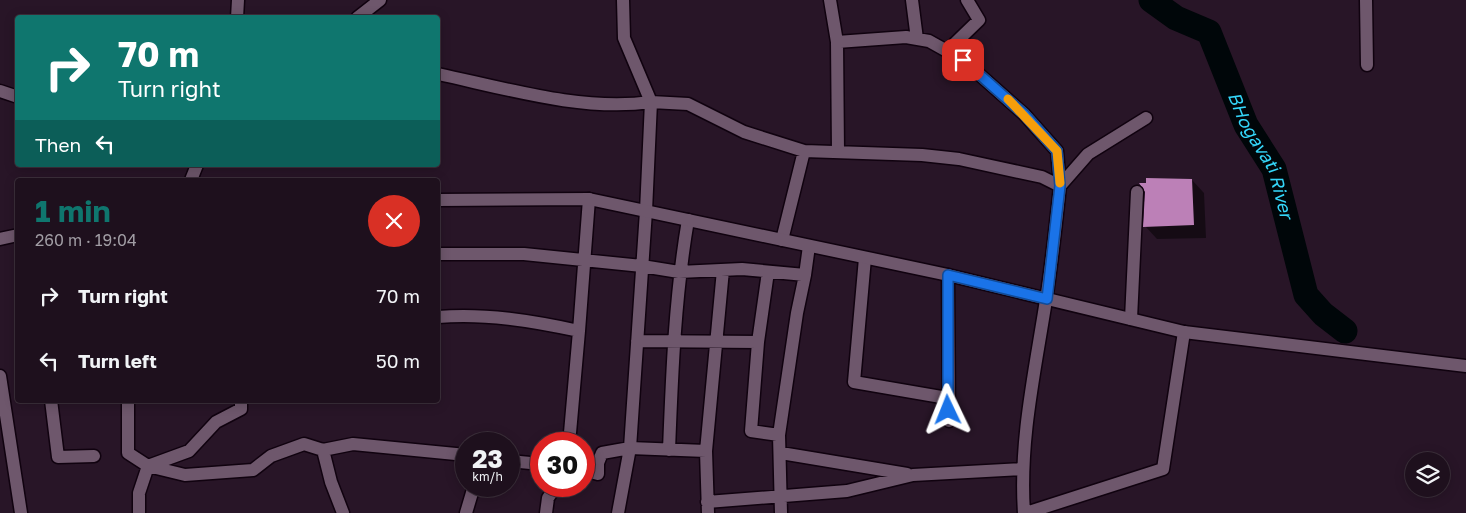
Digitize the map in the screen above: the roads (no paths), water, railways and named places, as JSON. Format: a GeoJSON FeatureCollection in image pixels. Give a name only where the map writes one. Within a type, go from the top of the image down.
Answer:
{"type":"FeatureCollection","features":[{"type":"Feature","properties":{"kind":"street"},"geometry":{"type":"LineString","coordinates":[[237,15],[238,0]]}},
{"type":"Feature","properties":{"kind":"street"},"geometry":{"type":"LineString","coordinates":[[360,15],[380,0]]}},
{"type":"Feature","properties":{"kind":"street"},"geometry":{"type":"LineString","coordinates":[[618,513],[630,448],[646,211],[651,102],[624,38],[623,0]]}},
{"type":"Feature","properties":{"kind":"street"},"geometry":{"type":"LineString","coordinates":[[830,0],[837,42],[838,152]]}},
{"type":"Feature","properties":{"kind":"street"},"geometry":{"type":"LineString","coordinates":[[912,0],[917,39]]}},
{"type":"Feature","properties":{"kind":"street"},"geometry":{"type":"LineString","coordinates":[[947,51],[979,20],[967,0]]}},
{"type":"Feature","properties":{"kind":"street"},"geometry":{"type":"LineString","coordinates":[[1366,0],[1367,66]]}},
{"type":"Feature","properties":{"kind":"street"},"geometry":{"type":"LineString","coordinates":[[837,42],[906,37],[929,41],[963,60],[1024,114],[1057,151],[1060,186],[1047,299],[1033,376],[1022,469],[1025,513],[1163,469],[1184,332]]}},
{"type":"Feature","properties":{"kind":"street"},"geometry":{"type":"LineString","coordinates":[[440,74],[552,98],[625,106],[651,102],[688,104],[744,132],[804,151],[922,155],[959,159],[1042,177],[1060,186]]}},
{"type":"Feature","properties":{"kind":"street"},"geometry":{"type":"LineString","coordinates":[[0,91],[15,96]]}},
{"type":"Feature","properties":{"kind":"street"},"geometry":{"type":"LineString","coordinates":[[1060,186],[1088,154],[1146,118]]}},
{"type":"Feature","properties":{"kind":"street"},"geometry":{"type":"LineString","coordinates":[[782,240],[804,151]]}},
{"type":"Feature","properties":{"kind":"street"},"geometry":{"type":"LineString","coordinates":[[1131,319],[1137,192]]}},
{"type":"Feature","properties":{"kind":"street"},"geometry":{"type":"LineString","coordinates":[[570,432],[590,199]]}},
{"type":"Feature","properties":{"kind":"street"},"geometry":{"type":"LineString","coordinates":[[440,200],[590,199],[948,275],[1184,332],[1466,366]]}},
{"type":"Feature","properties":{"kind":"street"},"geometry":{"type":"LineString","coordinates":[[669,450],[673,341],[679,272],[688,220]]}},
{"type":"Feature","properties":{"kind":"street"},"geometry":{"type":"LineString","coordinates":[[0,238],[15,236]]}},
{"type":"Feature","properties":{"kind":"street"},"geometry":{"type":"LineString","coordinates":[[781,513],[781,453],[779,435],[809,246]]}},
{"type":"Feature","properties":{"kind":"street"},"geometry":{"type":"LineString","coordinates":[[440,254],[524,254],[642,266],[679,272],[723,270],[805,275]]}},
{"type":"Feature","properties":{"kind":"street"},"geometry":{"type":"LineString","coordinates":[[865,258],[854,382],[947,398]]}},
{"type":"Feature","properties":{"kind":"street"},"geometry":{"type":"LineString","coordinates":[[723,270],[706,451],[708,508],[780,497],[847,491],[913,475],[1022,469]]}},
{"type":"Feature","properties":{"kind":"street"},"geometry":{"type":"LineString","coordinates":[[768,272],[758,342],[751,431],[779,435]]}},
{"type":"Feature","properties":{"kind":"street"},"geometry":{"type":"LineString","coordinates":[[948,275],[947,398],[949,421]]}},
{"type":"Feature","properties":{"kind":"street"},"geometry":{"type":"LineString","coordinates":[[440,317],[458,315],[511,319],[579,331]]}},
{"type":"Feature","properties":{"kind":"street"},"geometry":{"type":"LineString","coordinates":[[637,342],[758,342]]}},
{"type":"Feature","properties":{"kind":"street"},"geometry":{"type":"LineString","coordinates":[[0,376],[21,513]]}},
{"type":"Feature","properties":{"kind":"street"},"geometry":{"type":"LineString","coordinates":[[51,403],[58,457],[94,456]]}},
{"type":"Feature","properties":{"kind":"street"},"geometry":{"type":"LineString","coordinates":[[128,403],[128,453],[148,466],[185,475],[253,470],[271,456],[304,444],[323,450],[353,444],[455,454]]}},
{"type":"Feature","properties":{"kind":"street"},"geometry":{"type":"LineString","coordinates":[[140,513],[138,493],[148,466],[188,451],[216,422],[241,409],[241,403]]}},
{"type":"Feature","properties":{"kind":"street"},"geometry":{"type":"LineString","coordinates":[[595,473],[598,474],[598,463],[602,453],[630,448],[706,451]]}},
{"type":"Feature","properties":{"kind":"street"},"geometry":{"type":"LineString","coordinates":[[323,450],[331,482],[343,513]]}},
{"type":"Feature","properties":{"kind":"street"},"geometry":{"type":"LineString","coordinates":[[781,453],[913,475]]}},
{"type":"Feature","properties":{"kind":"street"},"geometry":{"type":"LineString","coordinates":[[466,513],[471,497]]}},
{"type":"Feature","properties":{"kind":"street"},"geometry":{"type":"LineString","coordinates":[[546,513],[549,497]]}},
{"type":"Feature","properties":{"kind":"waterway","name":"BHogavati River"},"geometry":{"type":"LineString","coordinates":[[1151,0],[1176,18],[1209,32],[1246,125],[1274,169],[1306,295],[1323,314],[1345,331]]}}]}
